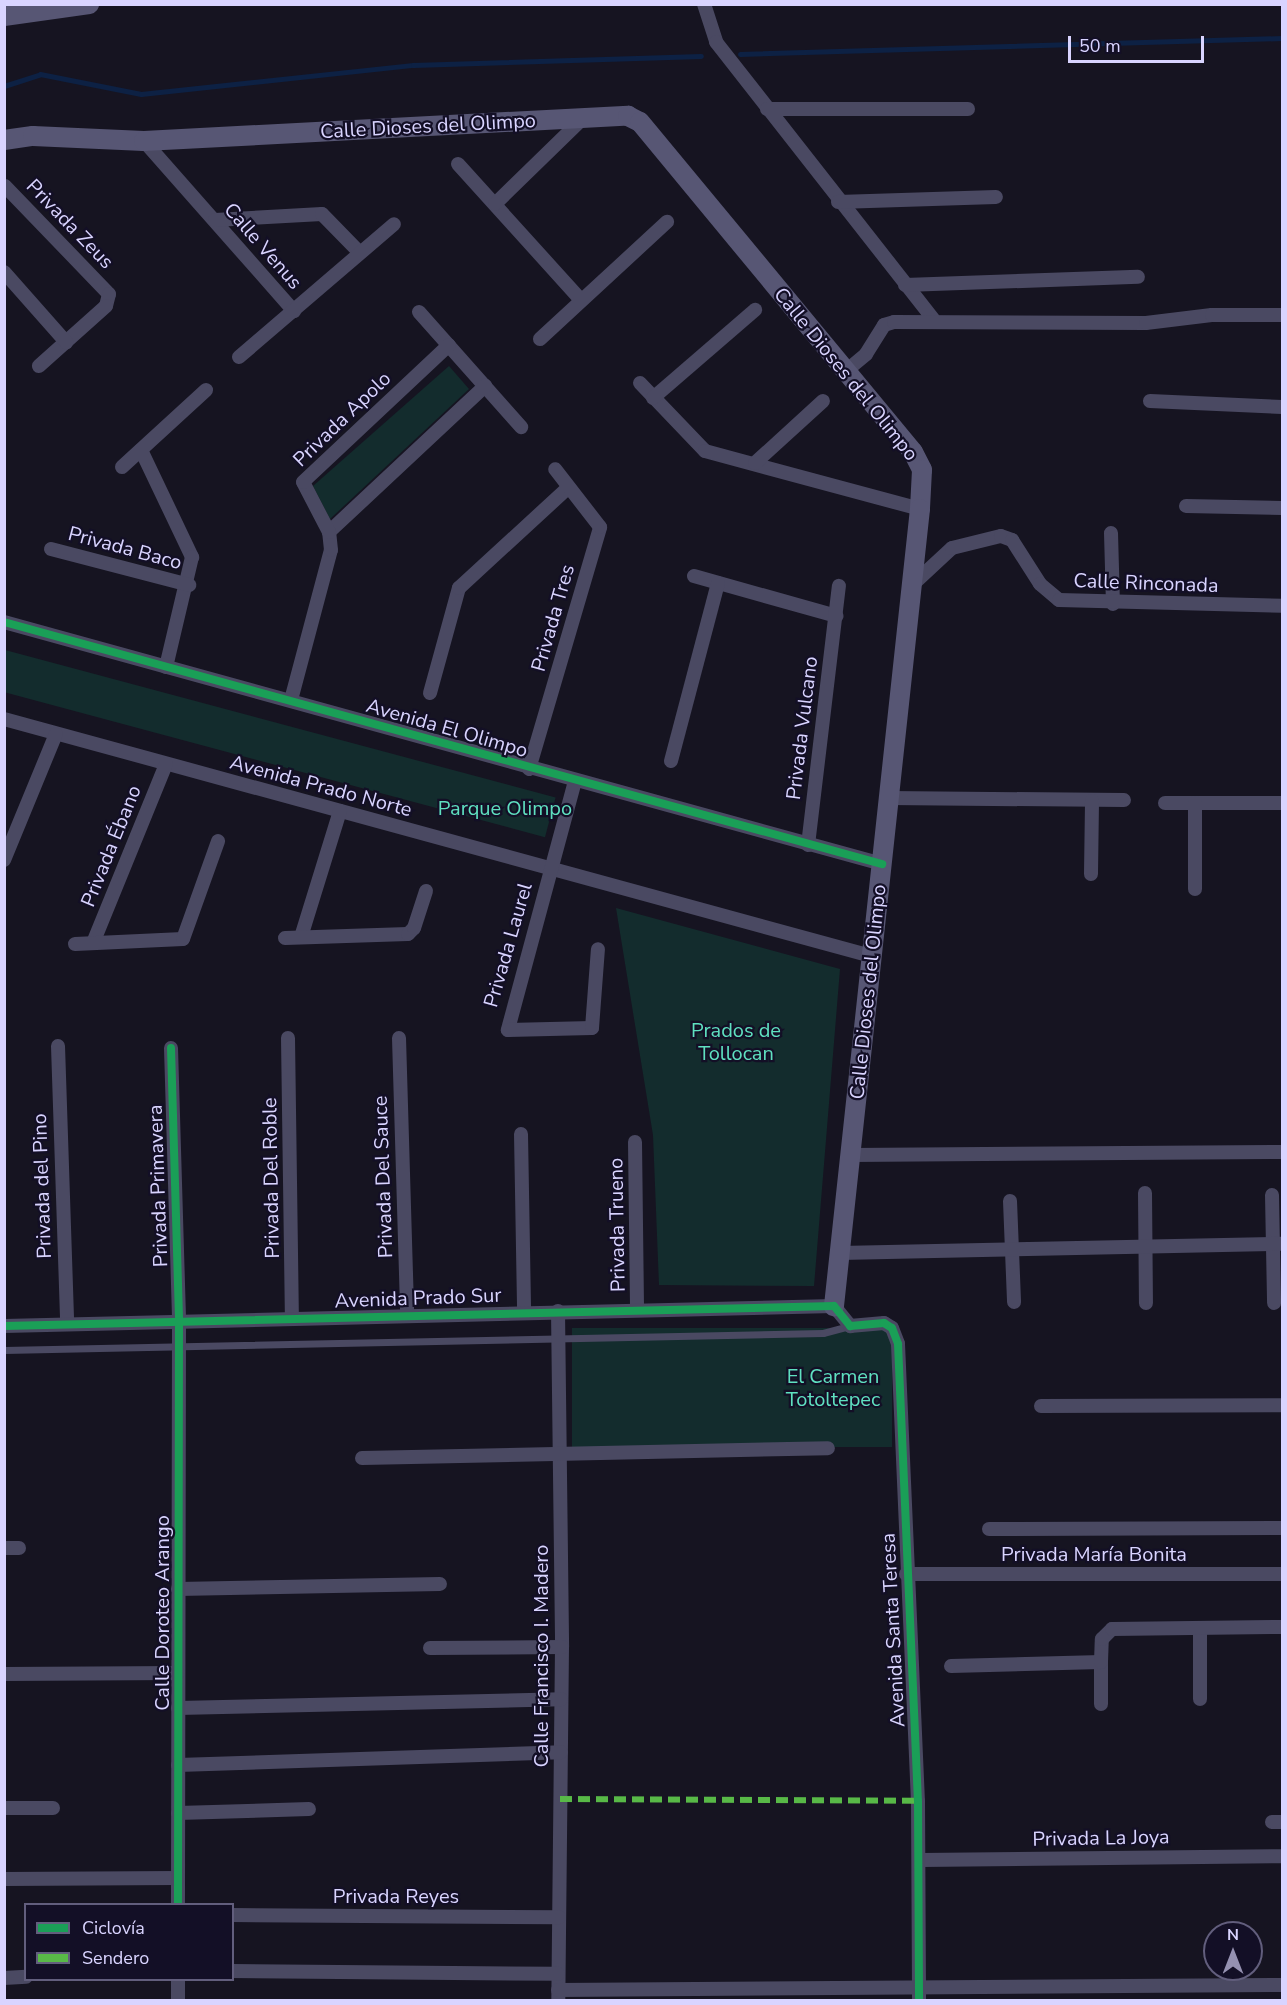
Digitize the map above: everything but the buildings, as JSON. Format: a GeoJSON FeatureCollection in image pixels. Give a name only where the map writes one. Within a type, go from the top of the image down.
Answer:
{"type":"FeatureCollection","features":[{"type":"Feature","properties":{"kind":"main road"},"geometry":{"type":"LineString","coordinates":[[4,16],[89,4]]}},
{"type":"Feature","properties":{"kind":"main road","name":"Calle Dioses del Olimpo"},"geometry":{"type":"LineString","coordinates":[[4,140],[33,136],[144,141],[620,114],[640,122],[918,460],[922,481],[920,509],[834,1306]]}},
{"type":"Feature","properties":{"kind":"street"},"geometry":{"type":"LineString","coordinates":[[704,4],[716,42],[838,202],[933,319]]}},
{"type":"Feature","properties":{"kind":"street"},"geometry":{"type":"LineString","coordinates":[[767,109],[968,109]]}},
{"type":"Feature","properties":{"kind":"street"},"geometry":{"type":"LineString","coordinates":[[495,204],[584,117]]}},
{"type":"Feature","properties":{"kind":"street","name":"Calle Venus"},"geometry":{"type":"LineString","coordinates":[[144,141],[294,311],[394,224]]}},
{"type":"Feature","properties":{"kind":"street"},"geometry":{"type":"LineString","coordinates":[[458,164],[581,300]]}},
{"type":"Feature","properties":{"kind":"street","name":"Privada Zeus"},"geometry":{"type":"LineString","coordinates":[[5,187],[109,294],[106,306],[39,366]]}},
{"type":"Feature","properties":{"kind":"street"},"geometry":{"type":"LineString","coordinates":[[838,202],[996,197]]}},
{"type":"Feature","properties":{"kind":"street"},"geometry":{"type":"LineString","coordinates":[[215,220],[322,214],[360,253]]}},
{"type":"Feature","properties":{"kind":"street"},"geometry":{"type":"LineString","coordinates":[[540,339],[667,222]]}},
{"type":"Feature","properties":{"kind":"street"},"geometry":{"type":"LineString","coordinates":[[4,272],[66,342]]}},
{"type":"Feature","properties":{"kind":"street"},"geometry":{"type":"LineString","coordinates":[[905,285],[1138,277]]}},
{"type":"Feature","properties":{"kind":"street"},"geometry":{"type":"LineString","coordinates":[[653,398],[755,310]]}},
{"type":"Feature","properties":{"kind":"street"},"geometry":{"type":"LineString","coordinates":[[239,357],[294,311]]}},
{"type":"Feature","properties":{"kind":"street"},"geometry":{"type":"LineString","coordinates":[[420,312],[521,427]]}},
{"type":"Feature","properties":{"kind":"street"},"geometry":{"type":"LineString","coordinates":[[846,371],[866,354],[884,325],[933,319],[1146,323],[1212,315],[1282,315]]}},
{"type":"Feature","properties":{"kind":"street","name":"Privada Apolo"},"geometry":{"type":"LineString","coordinates":[[291,700],[330,560],[329,532],[303,488],[306,476],[449,345]]}},
{"type":"Feature","properties":{"kind":"street"},"geometry":{"type":"LineString","coordinates":[[640,382],[705,451],[920,509]]}},
{"type":"Feature","properties":{"kind":"street"},"geometry":{"type":"LineString","coordinates":[[329,532],[485,386]]}},
{"type":"Feature","properties":{"kind":"street"},"geometry":{"type":"LineString","coordinates":[[122,467],[206,390]]}},
{"type":"Feature","properties":{"kind":"street"},"geometry":{"type":"LineString","coordinates":[[755,463],[823,401]]}},
{"type":"Feature","properties":{"kind":"street"},"geometry":{"type":"LineString","coordinates":[[1150,401],[1282,407]]}},
{"type":"Feature","properties":{"kind":"street","name":"Privada Baco"},"geometry":{"type":"LineString","coordinates":[[141,450],[192,557],[189,585],[166,667]]}},
{"type":"Feature","properties":{"kind":"street","name":"Privada Tres"},"geometry":{"type":"LineString","coordinates":[[529,769],[600,527],[555,469]]}},
{"type":"Feature","properties":{"kind":"street"},"geometry":{"type":"LineString","coordinates":[[430,693],[459,588],[569,487]]}},
{"type":"Feature","properties":{"kind":"street"},"geometry":{"type":"LineString","coordinates":[[1186,506],[1282,508]]}},
{"type":"Feature","properties":{"kind":"street"},"geometry":{"type":"LineString","coordinates":[[1111,533],[1113,604]]}},
{"type":"Feature","properties":{"kind":"street","name":"Calle Rinconada"},"geometry":{"type":"LineString","coordinates":[[911,586],[952,548],[1001,536],[1018,548],[1048,593],[1073,602],[1282,606]]}},
{"type":"Feature","properties":{"kind":"street","name":"Privada Baco"},"geometry":{"type":"LineString","coordinates":[[51,549],[189,585]]}},
{"type":"Feature","properties":{"kind":"street"},"geometry":{"type":"LineString","coordinates":[[694,576],[836,616]]}},
{"type":"Feature","properties":{"kind":"street"},"geometry":{"type":"LineString","coordinates":[[671,761],[718,583]]}},
{"type":"Feature","properties":{"kind":"street","name":"Privada Vulcano"},"geometry":{"type":"LineString","coordinates":[[808,844],[839,586]]}},
{"type":"Feature","properties":{"kind":"street","name":"Avenida El Olimpo"},"geometry":{"type":"LineString","coordinates":[[4,622],[291,700],[575,782],[882,864]]}},
{"type":"Feature","properties":{"kind":"street","name":"Avenida Prado Norte"},"geometry":{"type":"LineString","coordinates":[[4,719],[871,956]]}},
{"type":"Feature","properties":{"kind":"street"},"geometry":{"type":"LineString","coordinates":[[4,860],[56,734]]}},
{"type":"Feature","properties":{"kind":"street","name":"Privada Ébano"},"geometry":{"type":"LineString","coordinates":[[93,943],[166,764]]}},
{"type":"Feature","properties":{"kind":"street","name":"Privada Laurel"},"geometry":{"type":"LineString","coordinates":[[575,782],[508,1030],[592,1028],[598,949]]}},
{"type":"Feature","properties":{"kind":"street"},"geometry":{"type":"LineString","coordinates":[[888,798],[1124,801]]}},
{"type":"Feature","properties":{"kind":"street"},"geometry":{"type":"LineString","coordinates":[[1092,801],[1092,874]]}},
{"type":"Feature","properties":{"kind":"street"},"geometry":{"type":"LineString","coordinates":[[1165,803],[1282,803]]}},
{"type":"Feature","properties":{"kind":"street"},"geometry":{"type":"LineString","coordinates":[[1195,803],[1195,889]]}},
{"type":"Feature","properties":{"kind":"street"},"geometry":{"type":"LineString","coordinates":[[301,937],[340,811]]}},
{"type":"Feature","properties":{"kind":"street"},"geometry":{"type":"LineString","coordinates":[[75,944],[183,939],[218,841]]}},
{"type":"Feature","properties":{"kind":"street"},"geometry":{"type":"LineString","coordinates":[[285,938],[408,934],[414,928],[426,891]]}},
{"type":"Feature","properties":{"kind":"street","name":"Privada Del Roble"},"geometry":{"type":"LineString","coordinates":[[288,1038],[292,1319]]}},
{"type":"Feature","properties":{"kind":"street","name":"Privada Del Sauce"},"geometry":{"type":"LineString","coordinates":[[399,1038],[407,1315]]}},
{"type":"Feature","properties":{"kind":"street","name":"Privada del Pino"},"geometry":{"type":"LineString","coordinates":[[58,1046],[67,1324]]}},
{"type":"Feature","properties":{"kind":"street","name":"Privada Primavera"},"geometry":{"type":"LineString","coordinates":[[171,1048],[179,1322]]}},
{"type":"Feature","properties":{"kind":"street"},"geometry":{"type":"LineString","coordinates":[[520,1134],[524,1311]]}},
{"type":"Feature","properties":{"kind":"street","name":"Privada Trueno"},"geometry":{"type":"LineString","coordinates":[[635,1142],[637,1308]]}},
{"type":"Feature","properties":{"kind":"street"},"geometry":{"type":"LineString","coordinates":[[851,1155],[1282,1152]]}},
{"type":"Feature","properties":{"kind":"street"},"geometry":{"type":"LineString","coordinates":[[1145,1193],[1146,1303]]}},
{"type":"Feature","properties":{"kind":"street"},"geometry":{"type":"LineString","coordinates":[[1272,1195],[1279,1244],[1274,1303]]}},
{"type":"Feature","properties":{"kind":"street"},"geometry":{"type":"LineString","coordinates":[[1010,1201],[1014,1302]]}},
{"type":"Feature","properties":{"kind":"street"},"geometry":{"type":"LineString","coordinates":[[840,1253],[1279,1244]]}},
{"type":"Feature","properties":{"kind":"street"},"geometry":{"type":"LineString","coordinates":[[834,1306],[850,1326]]}},
{"type":"Feature","properties":{"kind":"street","name":"Avenida Prado Sur"},"geometry":{"type":"LineString","coordinates":[[4,1326],[637,1308],[834,1306]]}},
{"type":"Feature","properties":{"kind":"street","name":"Calle Francisco I. Madero"},"geometry":{"type":"LineString","coordinates":[[558,1311],[562,1647],[558,1995]]}},
{"type":"Feature","properties":{"kind":"street","name":"Calle Doroteo Arango"},"geometry":{"type":"LineString","coordinates":[[178,1903],[178,1813],[183,1765],[178,1708],[179,1322]]}},
{"type":"Feature","properties":{"kind":"street","name":"Avenida Santa Teresa"},"geometry":{"type":"LineString","coordinates":[[850,1326],[884,1323],[896,1335],[921,1860],[919,1994]]}},
{"type":"Feature","properties":{"kind":"street"},"geometry":{"type":"LineString","coordinates":[[1041,1406],[1282,1405]]}},
{"type":"Feature","properties":{"kind":"street"},"geometry":{"type":"LineString","coordinates":[[362,1458],[828,1448]]}},
{"type":"Feature","properties":{"kind":"street"},"geometry":{"type":"LineString","coordinates":[[989,1529],[1282,1528]]}},
{"type":"Feature","properties":{"kind":"street"},"geometry":{"type":"LineString","coordinates":[[4,1548],[19,1548]]}},
{"type":"Feature","properties":{"kind":"street","name":"Privada María Bonita"},"geometry":{"type":"LineString","coordinates":[[906,1574],[1282,1574]]}},
{"type":"Feature","properties":{"kind":"street"},"geometry":{"type":"LineString","coordinates":[[178,1589],[440,1584]]}},
{"type":"Feature","properties":{"kind":"street"},"geometry":{"type":"LineString","coordinates":[[1200,1628],[1200,1699]]}},
{"type":"Feature","properties":{"kind":"street"},"geometry":{"type":"LineString","coordinates":[[1101,1704],[1102,1639],[1112,1629],[1282,1628]]}},
{"type":"Feature","properties":{"kind":"street"},"geometry":{"type":"LineString","coordinates":[[430,1648],[562,1647]]}},
{"type":"Feature","properties":{"kind":"street"},"geometry":{"type":"LineString","coordinates":[[951,1666],[1101,1662]]}},
{"type":"Feature","properties":{"kind":"street"},"geometry":{"type":"LineString","coordinates":[[4,1674],[178,1673]]}},
{"type":"Feature","properties":{"kind":"street"},"geometry":{"type":"LineString","coordinates":[[178,1708],[561,1699]]}},
{"type":"Feature","properties":{"kind":"street"},"geometry":{"type":"LineString","coordinates":[[183,1765],[561,1752]]}},
{"type":"Feature","properties":{"kind":"street"},"geometry":{"type":"LineString","coordinates":[[4,1809],[53,1808]]}},
{"type":"Feature","properties":{"kind":"street"},"geometry":{"type":"LineString","coordinates":[[178,1813],[309,1809]]}},
{"type":"Feature","properties":{"kind":"street","name":"Privada La Joya"},"geometry":{"type":"LineString","coordinates":[[921,1860],[1282,1856]]}},
{"type":"Feature","properties":{"kind":"street"},"geometry":{"type":"LineString","coordinates":[[4,1879],[178,1878]]}},
{"type":"Feature","properties":{"kind":"street","name":"Privada Reyes"},"geometry":{"type":"LineString","coordinates":[[234,1915],[559,1917]]}},
{"type":"Feature","properties":{"kind":"street"},"geometry":{"type":"LineString","coordinates":[[234,1971],[558,1974]]}},
{"type":"Feature","properties":{"kind":"street"},"geometry":{"type":"LineString","coordinates":[[4,1978],[24,1977]]}},
{"type":"Feature","properties":{"kind":"street"},"geometry":{"type":"LineString","coordinates":[[178,1981],[178,2001]]}},
{"type":"Feature","properties":{"kind":"street"},"geometry":{"type":"LineString","coordinates":[[558,1995],[919,1994],[1282,1985]]}},
{"type":"Feature","properties":{"kind":"lane"},"geometry":{"type":"LineString","coordinates":[[4,1350],[558,1336],[823,1333],[850,1326]]}},
{"type":"Feature","properties":{"kind":"green space"},"geometry":{"type":"Polygon","coordinates":[[[449,366],[469,389],[330,519],[313,486],[449,366]]]}},
{"type":"Feature","properties":{"kind":"green space","name":"Parque Olimpo"},"geometry":{"type":"Polygon","coordinates":[[[5,650],[556,798],[545,837],[4,692],[5,650]]]}},
{"type":"Feature","properties":{"kind":"green space","name":"Prados de Tollocan"},"geometry":{"type":"Polygon","coordinates":[[[616,908],[840,969],[814,1286],[659,1285],[653,1135],[616,908]]]}},
{"type":"Feature","properties":{"kind":"green space","name":"El Carmen Totoltepec"},"geometry":{"type":"Polygon","coordinates":[[[572,1328],[892,1328],[892,1447],[572,1447],[572,1328]]]}},
{"type":"Feature","properties":{"kind":"waterway"},"geometry":{"type":"LineString","coordinates":[[740,54],[1282,38]]}},
{"type":"Feature","properties":{"kind":"waterway"},"geometry":{"type":"LineString","coordinates":[[4,86],[40,74],[141,94],[413,65],[701,56]]}},
{"type":"Feature","properties":{"kind":"marked path"},"geometry":{"type":"LineString","coordinates":[[560,1799],[918,1801]]}},
{"type":"Feature","properties":{"kind":"cycle path"},"geometry":{"type":"LineString","coordinates":[[4,622],[882,864]]}},
{"type":"Feature","properties":{"kind":"cycle path"},"geometry":{"type":"LineString","coordinates":[[171,1048],[179,1322],[178,1903]]}},
{"type":"Feature","properties":{"kind":"cycle path"},"geometry":{"type":"LineString","coordinates":[[4,1326],[834,1306],[850,1326],[884,1323],[892,1328],[898,1344],[918,1801],[919,2000]]}}]}
